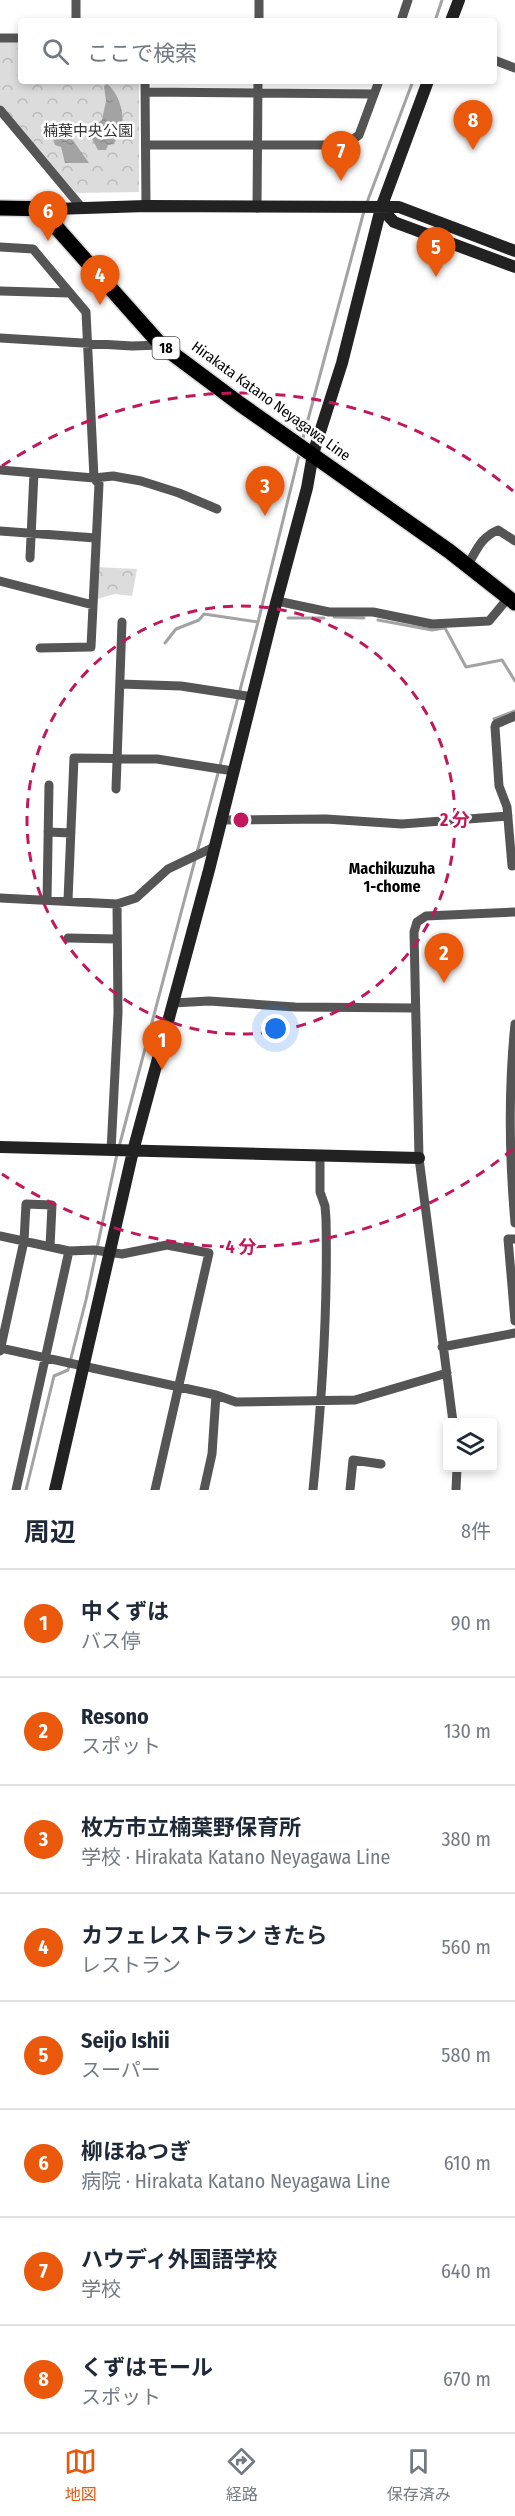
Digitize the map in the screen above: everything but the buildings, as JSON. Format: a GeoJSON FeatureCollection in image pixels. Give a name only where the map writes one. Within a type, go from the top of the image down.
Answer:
{"type":"FeatureCollection","features":[{"type":"Feature","properties":{"kind":"main road"},"geometry":{"type":"LineString","coordinates":[[0,208],[54,209]]}},
{"type":"Feature","properties":{"kind":"main road","name":"Hirakata Katano Neyagawa Line"},"geometry":{"type":"LineString","coordinates":[[54,209],[56,227],[161,345],[511,600]]}},
{"type":"Feature","properties":{"kind":"street"},"geometry":{"type":"LineString","coordinates":[[76,0],[76,18]]}},
{"type":"Feature","properties":{"kind":"street"},"geometry":{"type":"LineString","coordinates":[[259,0],[259,18]]}},
{"type":"Feature","properties":{"kind":"street"},"geometry":{"type":"LineString","coordinates":[[402,18],[408,0]]}},
{"type":"Feature","properties":{"kind":"street"},"geometry":{"type":"LineString","coordinates":[[452,18],[459,0]]}},
{"type":"Feature","properties":{"kind":"street"},"geometry":{"type":"LineString","coordinates":[[0,38],[18,38]]}},
{"type":"Feature","properties":{"kind":"street"},"geometry":{"type":"LineString","coordinates":[[497,61],[515,68]]}},
{"type":"Feature","properties":{"kind":"street"},"geometry":{"type":"LineString","coordinates":[[146,84],[146,206]]}},
{"type":"Feature","properties":{"kind":"street"},"geometry":{"type":"LineString","coordinates":[[257,208],[258,84]]}},
{"type":"Feature","properties":{"kind":"street"},"geometry":{"type":"LineString","coordinates":[[146,145],[345,145],[359,135],[378,84]]}},
{"type":"Feature","properties":{"kind":"street"},"geometry":{"type":"LineString","coordinates":[[55,1490],[133,1151],[307,488],[313,454],[342,363],[381,208],[427,84]]}},
{"type":"Feature","properties":{"kind":"street"},"geometry":{"type":"LineString","coordinates":[[146,92],[374,94]]}},
{"type":"Feature","properties":{"kind":"street"},"geometry":{"type":"LineString","coordinates":[[0,110],[82,208]]}},
{"type":"Feature","properties":{"kind":"street"},"geometry":{"type":"LineString","coordinates":[[54,209],[146,206],[399,207],[515,251]]}},
{"type":"Feature","properties":{"kind":"street"},"geometry":{"type":"LineString","coordinates":[[381,208],[394,222],[515,267]]}},
{"type":"Feature","properties":{"kind":"street"},"geometry":{"type":"LineString","coordinates":[[0,247],[33,249],[86,312],[94,478],[99,484],[91,647],[40,648]]}},
{"type":"Feature","properties":{"kind":"street"},"geometry":{"type":"LineString","coordinates":[[0,291],[69,293]]}},
{"type":"Feature","properties":{"kind":"street"},"geometry":{"type":"LineString","coordinates":[[0,338],[132,346],[161,345]]}},
{"type":"Feature","properties":{"kind":"street"},"geometry":{"type":"LineString","coordinates":[[0,470],[94,478],[113,476],[141,481],[179,493],[217,509]]}},
{"type":"Feature","properties":{"kind":"street"},"geometry":{"type":"LineString","coordinates":[[30,558],[34,473]]}},
{"type":"Feature","properties":{"kind":"street"},"geometry":{"type":"LineString","coordinates":[[467,566],[484,538],[490,534],[498,530],[515,541]]}},
{"type":"Feature","properties":{"kind":"street"},"geometry":{"type":"LineString","coordinates":[[0,531],[96,538]]}},
{"type":"Feature","properties":{"kind":"street"},"geometry":{"type":"LineString","coordinates":[[0,581],[93,605]]}},
{"type":"Feature","properties":{"kind":"street"},"geometry":{"type":"LineString","coordinates":[[277,601],[329,612],[373,612],[432,624],[489,621],[511,600]]}},
{"type":"Feature","properties":{"kind":"street"},"geometry":{"type":"LineString","coordinates":[[116,789],[122,622]]}},
{"type":"Feature","properties":{"kind":"street"},"geometry":{"type":"LineString","coordinates":[[120,684],[181,686],[253,697]]}},
{"type":"Feature","properties":{"kind":"street"},"geometry":{"type":"LineString","coordinates":[[515,716],[496,724],[495,727],[499,786],[507,807],[512,866],[515,865]]}},
{"type":"Feature","properties":{"kind":"street"},"geometry":{"type":"LineString","coordinates":[[68,900],[74,758],[157,759],[233,771]]}},
{"type":"Feature","properties":{"kind":"street"},"geometry":{"type":"LineString","coordinates":[[47,900],[49,785]]}},
{"type":"Feature","properties":{"kind":"street"},"geometry":{"type":"LineString","coordinates":[[220,820],[326,819],[402,824],[508,816]]}},
{"type":"Feature","properties":{"kind":"street"},"geometry":{"type":"LineString","coordinates":[[48,832],[71,833]]}},
{"type":"Feature","properties":{"kind":"street"},"geometry":{"type":"LineString","coordinates":[[0,898],[117,904],[136,898],[168,869],[214,847]]}},
{"type":"Feature","properties":{"kind":"street"},"geometry":{"type":"LineString","coordinates":[[111,1151],[118,1013],[117,904]]}},
{"type":"Feature","properties":{"kind":"street"},"geometry":{"type":"LineString","coordinates":[[453,1418],[419,1158],[414,932],[417,922],[426,916],[515,912]]}},
{"type":"Feature","properties":{"kind":"street"},"geometry":{"type":"LineString","coordinates":[[68,938],[117,939]]}},
{"type":"Feature","properties":{"kind":"street"},"geometry":{"type":"LineString","coordinates":[[173,1003],[209,1001],[295,1007],[415,1008]]}},
{"type":"Feature","properties":{"kind":"street"},"geometry":{"type":"LineString","coordinates":[[515,1024],[509,1082],[511,1178],[515,1223]]}},
{"type":"Feature","properties":{"kind":"street"},"geometry":{"type":"LineString","coordinates":[[0,1147],[419,1158]]}},
{"type":"Feature","properties":{"kind":"street"},"geometry":{"type":"LineString","coordinates":[[313,1490],[322,1400],[327,1237],[325,1206],[320,1192],[320,1156]]}},
{"type":"Feature","properties":{"kind":"street"},"geometry":{"type":"LineString","coordinates":[[50,1247],[52,1205],[26,1204],[24,1241],[0,1349],[216,1395],[236,1402],[355,1400],[447,1373]]}},
{"type":"Feature","properties":{"kind":"street"},"geometry":{"type":"LineString","coordinates":[[0,1236],[69,1251],[93,1250],[122,1254],[167,1245],[209,1253],[156,1490]]}},
{"type":"Feature","properties":{"kind":"street"},"geometry":{"type":"LineString","coordinates":[[515,1239],[508,1239],[515,1321]]}},
{"type":"Feature","properties":{"kind":"street"},"geometry":{"type":"LineString","coordinates":[[16,1490],[69,1251]]}},
{"type":"Feature","properties":{"kind":"street"},"geometry":{"type":"LineString","coordinates":[[442,1347],[515,1333]]}},
{"type":"Feature","properties":{"kind":"street"},"geometry":{"type":"LineString","coordinates":[[204,1490],[212,1454],[216,1395]]}},
{"type":"Feature","properties":{"kind":"street"},"geometry":{"type":"LineString","coordinates":[[350,1490],[353,1460],[375,1466]]}},
{"type":"Feature","properties":{"kind":"street"},"geometry":{"type":"LineString","coordinates":[[456,1490],[457,1472]]}},
{"type":"Feature","properties":{"kind":"green space","name":"楠葉中央公園"},"geometry":{"type":"Polygon","coordinates":[[[0,42],[18,42],[18,84],[139,84],[139,192],[76,193],[0,105],[0,42]]]}},
{"type":"Feature","properties":{"kind":"green space"},"geometry":{"type":"Polygon","coordinates":[[[95,567],[137,569],[132,596],[115,594],[93,600],[95,567]]]}},
{"type":"Feature","properties":{"kind":"water"},"geometry":{"type":"Polygon","coordinates":[[[107,84],[118,99],[123,118],[121,130],[114,144],[108,145],[106,150],[98,150],[88,131],[102,120],[106,101],[104,86],[107,84]]]}},
{"type":"Feature","properties":{"kind":"water"},"geometry":{"type":"Polygon","coordinates":[[[52,136],[72,139],[89,163],[65,163],[61,147],[55,145],[52,136]]]}},
{"type":"Feature","properties":{"kind":"waterway"},"geometry":{"type":"LineString","coordinates":[[436,18],[442,0]]}},
{"type":"Feature","properties":{"kind":"waterway"},"geometry":{"type":"LineString","coordinates":[[366,205],[412,84]]}},
{"type":"Feature","properties":{"kind":"waterway"},"geometry":{"type":"LineString","coordinates":[[302,442],[364,211]]}},
{"type":"Feature","properties":{"kind":"waterway"},"geometry":{"type":"LineString","coordinates":[[119,1147],[258,622],[300,451]]}},
{"type":"Feature","properties":{"kind":"waterway"},"geometry":{"type":"LineString","coordinates":[[165,643],[176,629],[199,620],[204,614],[258,622]]}},
{"type":"Feature","properties":{"kind":"waterway"},"geometry":{"type":"LineString","coordinates":[[334,617],[364,618]]}},
{"type":"Feature","properties":{"kind":"waterway"},"geometry":{"type":"LineString","coordinates":[[288,618],[324,618]]}},
{"type":"Feature","properties":{"kind":"waterway"},"geometry":{"type":"LineString","coordinates":[[378,620],[432,630],[445,628],[466,667],[502,660],[515,681]]}},
{"type":"Feature","properties":{"kind":"waterway"},"geometry":{"type":"LineString","coordinates":[[494,719],[515,711]]}},
{"type":"Feature","properties":{"kind":"waterway"},"geometry":{"type":"LineString","coordinates":[[26,1490],[54,1376],[68,1370],[86,1300],[117,1154]]}},
{"type":"Feature","properties":{"kind":"place","name":"くずはモール"},"geometry":{"type":"Point","coordinates":[473,150]}},
{"type":"Feature","properties":{"kind":"place","name":"ハウディ外国語学校"},"geometry":{"type":"Point","coordinates":[341,181]}},
{"type":"Feature","properties":{"kind":"place","name":"柳ほねつぎ"},"geometry":{"type":"Point","coordinates":[48,241]}},
{"type":"Feature","properties":{"kind":"place","name":"Seijo Ishii"},"geometry":{"type":"Point","coordinates":[436,277]}},
{"type":"Feature","properties":{"kind":"place","name":"カフェレストラン きたら"},"geometry":{"type":"Point","coordinates":[100,305]}},
{"type":"Feature","properties":{"kind":"place","name":"枚方市立楠葉野保育所"},"geometry":{"type":"Point","coordinates":[265,516]}},
{"type":"Feature","properties":{"kind":"place","name":"Resono"},"geometry":{"type":"Point","coordinates":[444,983]}},
{"type":"Feature","properties":{"kind":"place","name":"中くずは"},"geometry":{"type":"Point","coordinates":[162,1070]}},
{"type":"Feature","properties":{"kind":"district","name":"Machikuzuha 1-chome"},"geometry":{"type":"Point","coordinates":[392,877]}}]}
